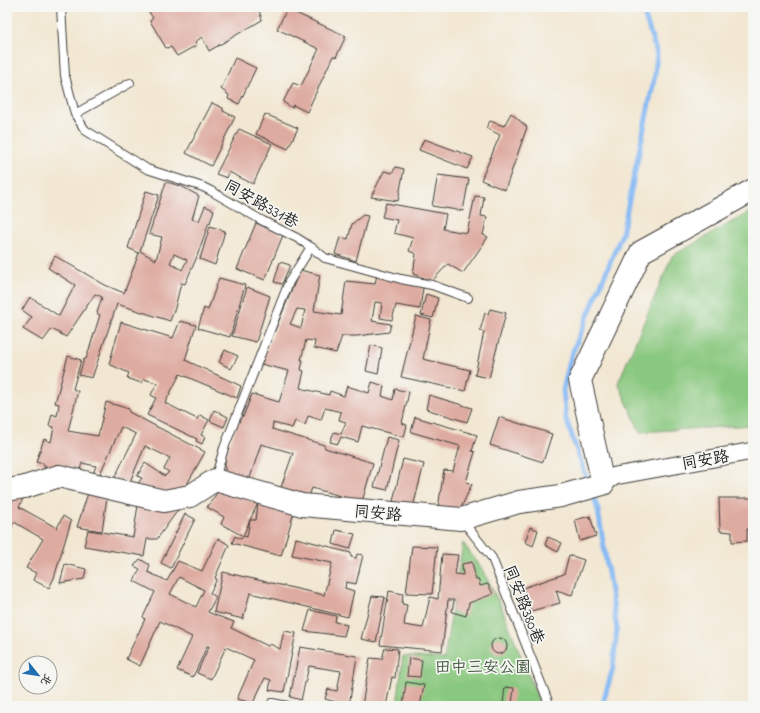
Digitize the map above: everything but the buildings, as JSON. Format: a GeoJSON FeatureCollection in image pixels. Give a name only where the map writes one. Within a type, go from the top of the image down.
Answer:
{"type":"FeatureCollection","features":[{"type":"Feature","properties":{"kind":"street"},"geometry":{"type":"LineString","coordinates":[[603,484],[580,380],[641,252],[753,190]]}},
{"type":"Feature","properties":{"kind":"street","name":"同安路"},"geometry":{"type":"LineString","coordinates":[[215,480],[302,505],[461,519],[519,502],[561,496],[603,484],[615,476],[753,451]]}},
{"type":"Feature","properties":{"kind":"street"},"geometry":{"type":"LineString","coordinates":[[7,490],[25,487],[59,476],[164,501],[190,496],[215,480]]}},
{"type":"Feature","properties":{"kind":"lane","name":"同安路331巷"},"geometry":{"type":"LineString","coordinates":[[61,7],[65,76],[75,114],[85,130],[147,169],[203,187],[311,247],[289,282],[224,448],[215,480]]}},
{"type":"Feature","properties":{"kind":"lane"},"geometry":{"type":"LineString","coordinates":[[75,114],[130,83]]}},
{"type":"Feature","properties":{"kind":"lane"},"geometry":{"type":"LineString","coordinates":[[311,247],[326,258],[401,279],[432,285],[468,298]]}},
{"type":"Feature","properties":{"kind":"lane","name":"同安路380巷"},"geometry":{"type":"LineString","coordinates":[[461,519],[492,558],[550,706]]}},
{"type":"Feature","properties":{"kind":"lane"},"geometry":{"type":"LineString","coordinates":[[272,703],[288,706]]}},
{"type":"Feature","properties":{"kind":"green space"},"geometry":{"type":"Polygon","coordinates":[[[753,210],[753,425],[640,432],[618,383],[672,256],[753,210]]]}},
{"type":"Feature","properties":{"kind":"green space","name":"田中三安公園"},"geometry":{"type":"Polygon","coordinates":[[[463,543],[481,567],[501,606],[541,706],[397,706],[403,656],[444,659],[463,543]]]}},
{"type":"Feature","properties":{"kind":"waterway"},"geometry":{"type":"LineString","coordinates":[[588,482],[566,419],[563,390],[571,356],[622,234],[655,75],[657,54],[642,7]]}},
{"type":"Feature","properties":{"kind":"waterway"},"geometry":{"type":"LineString","coordinates":[[592,492],[598,510],[617,629],[613,668],[602,706]]}}]}
